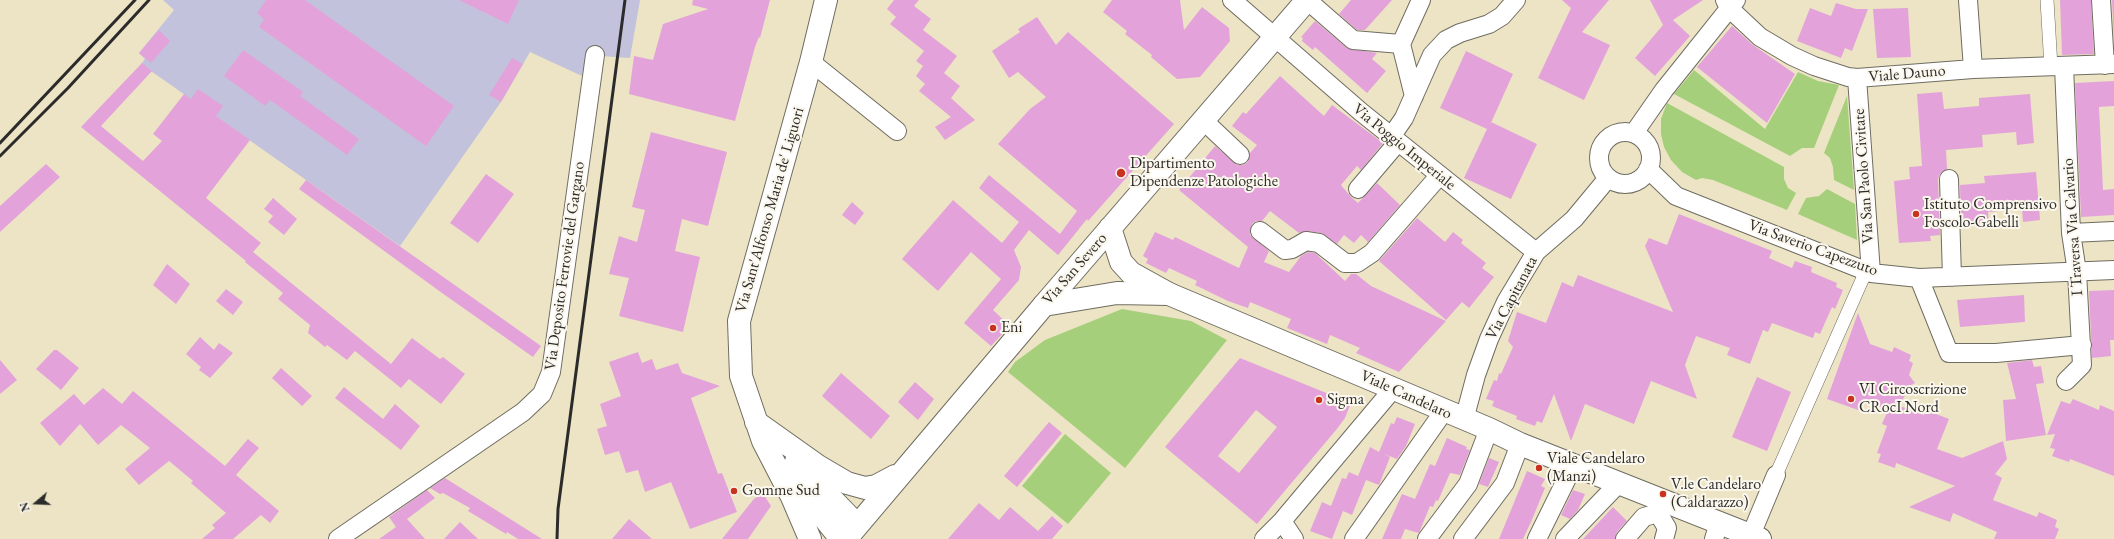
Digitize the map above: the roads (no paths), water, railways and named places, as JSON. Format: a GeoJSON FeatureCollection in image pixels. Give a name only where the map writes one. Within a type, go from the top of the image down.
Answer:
{"type":"FeatureCollection","features":[{"type":"Feature","properties":{"kind":"main road","name":"Via Sant'Alfonso Maria de' Liguori"},"geometry":{"type":"LineString","coordinates":[[826,0],[811,62],[739,322],[741,376],[760,431],[841,539]]}},
{"type":"Feature","properties":{"kind":"main road","name":"Via San Severo"},"geometry":{"type":"LineString","coordinates":[[851,532],[899,474],[1307,0]]}},
{"type":"Feature","properties":{"kind":"main road"},"geometry":{"type":"LineString","coordinates":[[1110,228],[1121,262],[1131,273],[1168,294]]}},
{"type":"Feature","properties":{"kind":"main road","name":"Viale Candelaro"},"geometry":{"type":"LineString","coordinates":[[1044,305],[1117,293],[1168,294],[1464,420],[1489,429],[1520,444],[1618,484],[1663,507],[1717,530],[1756,537]]}},
{"type":"Feature","properties":{"kind":"main road"},"geometry":{"type":"LineString","coordinates":[[760,431],[847,483],[865,488],[876,486],[899,474]]}},
{"type":"Feature","properties":{"kind":"main road"},"geometry":{"type":"LineString","coordinates":[[760,431],[851,532]]}},
{"type":"Feature","properties":{"kind":"main road"},"geometry":{"type":"LineString","coordinates":[[760,431],[792,497],[810,539]]}},
{"type":"Feature","properties":{"kind":"street","name":"Via Poggio Imperiale"},"geometry":{"type":"LineString","coordinates":[[1232,0],[1394,140],[1536,252]]}},
{"type":"Feature","properties":{"kind":"street"},"geometry":{"type":"LineString","coordinates":[[1307,0],[1353,40],[1401,44]]}},
{"type":"Feature","properties":{"kind":"street"},"geometry":{"type":"LineString","coordinates":[[1414,96],[1401,44],[1421,0]]}},
{"type":"Feature","properties":{"kind":"street"},"geometry":{"type":"LineString","coordinates":[[1358,189],[1394,140],[1432,55],[1446,40],[1460,33],[1489,24],[1502,16],[1516,0]]}},
{"type":"Feature","properties":{"kind":"street"},"geometry":{"type":"LineString","coordinates":[[1968,0],[1973,69]]}},
{"type":"Feature","properties":{"kind":"street","name":"I Traversa Via Calvario"},"geometry":{"type":"LineString","coordinates":[[2047,0],[2057,66],[2071,233],[2077,272],[2082,345],[2082,364],[2066,381]]}},
{"type":"Feature","properties":{"kind":"street"},"geometry":{"type":"LineString","coordinates":[[2101,0],[2109,64]]}},
{"type":"Feature","properties":{"kind":"street"},"geometry":{"type":"LineString","coordinates":[[1634,133],[1664,90],[1730,3]]}},
{"type":"Feature","properties":{"kind":"street","name":"Viale Dauno"},"geometry":{"type":"LineString","coordinates":[[1730,3],[1760,37],[1792,56],[1814,66],[1857,78],[1973,69],[2109,64]]}},
{"type":"Feature","properties":{"kind":"street","name":"Via Deposito Ferrovie del Gargano"},"geometry":{"type":"LineString","coordinates":[[338,539],[523,412],[542,394],[551,372],[595,55]]}},
{"type":"Feature","properties":{"kind":"street"},"geometry":{"type":"LineString","coordinates":[[811,62],[897,131]]}},
{"type":"Feature","properties":{"kind":"street","name":"Via San Paolo Civitate"},"geometry":{"type":"LineString","coordinates":[[1857,78],[1869,272]]}},
{"type":"Feature","properties":{"kind":"street"},"geometry":{"type":"LineString","coordinates":[[1204,121],[1240,155]]}},
{"type":"Feature","properties":{"kind":"street"},"geometry":{"type":"LineString","coordinates":[[1624,131],[1634,133],[1641,137],[1650,152],[1648,169],[1638,181],[1631,183],[1615,182],[1608,178],[1600,165],[1599,153],[1603,142],[1616,133],[1624,131]]}},
{"type":"Feature","properties":{"kind":"street","name":"Via Saverio Capezzuto"},"geometry":{"type":"LineString","coordinates":[[1648,169],[1676,196],[1869,272],[1920,278],[2114,270]]}},
{"type":"Feature","properties":{"kind":"street"},"geometry":{"type":"LineString","coordinates":[[1260,231],[1285,250],[1292,249],[1306,240],[1319,243],[1346,263],[1357,263],[1372,253],[1439,176]]}},
{"type":"Feature","properties":{"kind":"street","name":"Via Capitanata"},"geometry":{"type":"LineString","coordinates":[[1464,420],[1476,375],[1489,339],[1506,302],[1536,252],[1574,219],[1608,178]]}},
{"type":"Feature","properties":{"kind":"street"},"geometry":{"type":"LineString","coordinates":[[1948,179],[1952,277]]}},
{"type":"Feature","properties":{"kind":"street"},"geometry":{"type":"LineString","coordinates":[[2071,233],[2114,230]]}},
{"type":"Feature","properties":{"kind":"street"},"geometry":{"type":"LineString","coordinates":[[1756,537],[1776,475],[1869,272]]}},
{"type":"Feature","properties":{"kind":"street"},"geometry":{"type":"LineString","coordinates":[[1920,278],[1949,353],[1996,353],[2082,345]]}},
{"type":"Feature","properties":{"kind":"street"},"geometry":{"type":"LineString","coordinates":[[1264,539],[1282,521],[1393,389]]}},
{"type":"Feature","properties":{"kind":"street"},"geometry":{"type":"LineString","coordinates":[[1354,539],[1444,411]]}},
{"type":"Feature","properties":{"kind":"street"},"geometry":{"type":"LineString","coordinates":[[1427,539],[1468,484],[1489,429]]}},
{"type":"Feature","properties":{"kind":"street"},"geometry":{"type":"LineString","coordinates":[[1463,539],[1505,483],[1520,444]]}},
{"type":"Feature","properties":{"kind":"street"},"geometry":{"type":"LineString","coordinates":[[1537,539],[1574,466]]}},
{"type":"Feature","properties":{"kind":"street"},"geometry":{"type":"LineString","coordinates":[[1565,539],[1618,484]]}},
{"type":"Feature","properties":{"kind":"street"},"geometry":{"type":"LineString","coordinates":[[1625,539],[1644,517],[1663,507],[1667,528],[1664,539]]}},
{"type":"Feature","properties":{"kind":"street"},"geometry":{"type":"LineString","coordinates":[[1282,521],[1294,539]]}},
{"type":"Feature","properties":{"kind":"railway"},"geometry":{"type":"LineString","coordinates":[[0,143],[135,0]]}},
{"type":"Feature","properties":{"kind":"railway"},"geometry":{"type":"LineString","coordinates":[[0,156],[68,88],[149,0]]}},
{"type":"Feature","properties":{"kind":"railway"},"geometry":{"type":"LineString","coordinates":[[557,539],[558,509],[625,0]]}},
{"type":"Feature","properties":{"kind":"place","name":"Dipartimento Dipendenze Patologiche"},"geometry":{"type":"Point","coordinates":[1121,173]}},
{"type":"Feature","properties":{"kind":"place","name":"Istituto Comprensivo Foscolo-Gabelli"},"geometry":{"type":"Point","coordinates":[1916,214]}},
{"type":"Feature","properties":{"kind":"place","name":"Eni"},"geometry":{"type":"Point","coordinates":[993,328]}},
{"type":"Feature","properties":{"kind":"place","name":"VI Circoscrizione CRocI Nord"},"geometry":{"type":"Point","coordinates":[1851,399]}},
{"type":"Feature","properties":{"kind":"place","name":"Sigma"},"geometry":{"type":"Point","coordinates":[1319,400]}},
{"type":"Feature","properties":{"kind":"place","name":"Viale Candelaro (Manzi)"},"geometry":{"type":"Point","coordinates":[1539,468]}},
{"type":"Feature","properties":{"kind":"place","name":"Gomme Sud"},"geometry":{"type":"Point","coordinates":[734,491]}},
{"type":"Feature","properties":{"kind":"place","name":"V.le Candelaro (Caldarazzo)"},"geometry":{"type":"Point","coordinates":[1663,494]}}]}
